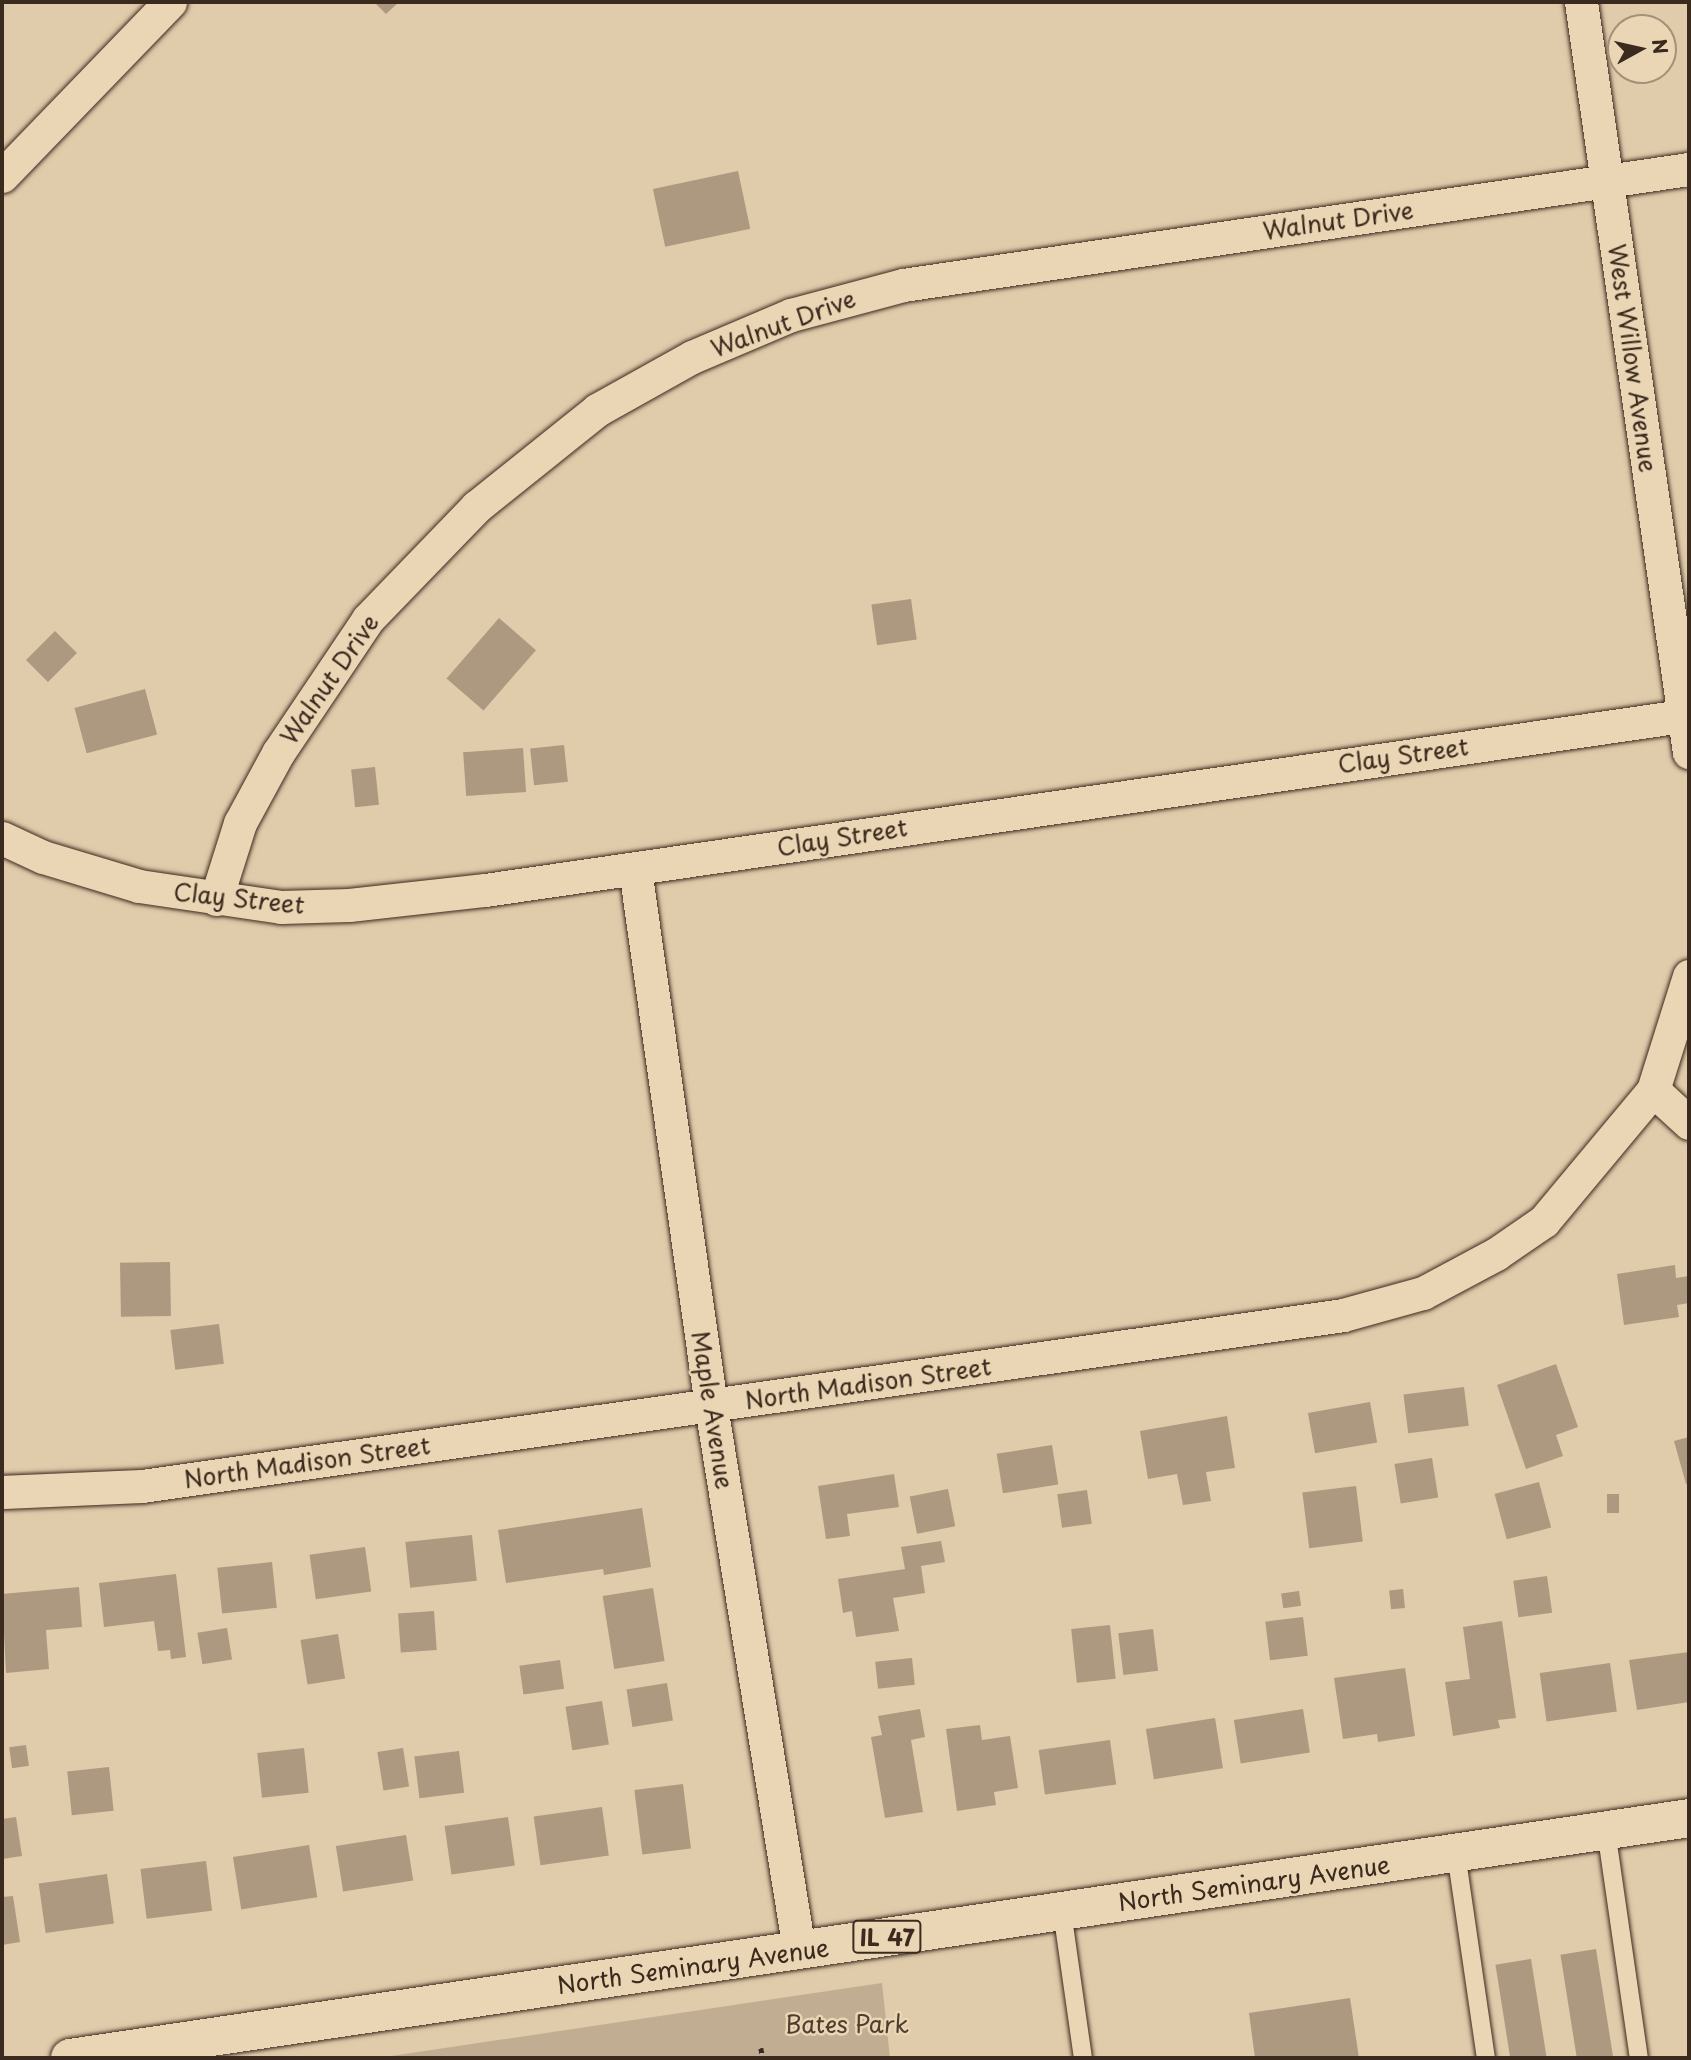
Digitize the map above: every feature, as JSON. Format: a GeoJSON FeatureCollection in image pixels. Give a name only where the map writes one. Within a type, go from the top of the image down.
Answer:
{"type":"FeatureCollection","features":[{"type":"Feature","properties":{"kind":"main road","name":"North Seminary Avenue"},"geometry":{"type":"LineString","coordinates":[[80,2058],[1689,1818]]}},
{"type":"Feature","properties":{"kind":"street"},"geometry":{"type":"LineString","coordinates":[[2,176],[170,2]]}},
{"type":"Feature","properties":{"kind":"street","name":"West Willow Avenue"},"geometry":{"type":"LineString","coordinates":[[1581,2],[1687,715],[1689,752]]}},
{"type":"Feature","properties":{"kind":"street","name":"Walnut Drive"},"geometry":{"type":"LineString","coordinates":[[216,899],[240,823],[278,753],[376,609],[476,508],[586,418],[692,357],[791,315],[904,285],[1689,169]]}},
{"type":"Feature","properties":{"kind":"street","name":"Clay Street"},"geometry":{"type":"LineString","coordinates":[[2,838],[43,857],[139,886],[281,907],[349,905],[635,869],[1687,715]]}},
{"type":"Feature","properties":{"kind":"street","name":"Maple Avenue"},"geometry":{"type":"LineString","coordinates":[[635,869],[711,1406],[799,1950]]}},
{"type":"Feature","properties":{"kind":"street"},"geometry":{"type":"LineString","coordinates":[[1689,976],[1653,1090],[1689,1123]]}},
{"type":"Feature","properties":{"kind":"street","name":"North Madison Street"},"geometry":{"type":"LineString","coordinates":[[2,1492],[142,1486],[1343,1315],[1423,1293],[1496,1254],[1544,1221],[1653,1090]]}},
{"type":"Feature","properties":{"kind":"lane"},"geometry":{"type":"LineString","coordinates":[[1606,1830],[1639,2058]]}},
{"type":"Feature","properties":{"kind":"lane"},"geometry":{"type":"LineString","coordinates":[[1456,1853],[1486,2058]]}},
{"type":"Feature","properties":{"kind":"lane"},"geometry":{"type":"LineString","coordinates":[[1062,1911],[1083,2058]]}},
{"type":"Feature","properties":{"kind":"path"},"geometry":{"type":"LineString","coordinates":[[761,2048],[763,2058]]}},
{"type":"Feature","properties":{"kind":"green space","name":"Bates Park"},"geometry":{"type":"Polygon","coordinates":[[[882,1983],[890,2058],[378,2058],[882,1983]]]}},
{"type":"Feature","properties":{"kind":"building"},"geometry":{"type":"Polygon","coordinates":[[[374,2],[399,2],[386,14],[374,2]]]}},
{"type":"Feature","properties":{"kind":"building"},"geometry":{"type":"Polygon","coordinates":[[[738,171],[750,229],[665,247],[653,189],[738,171]]]}},
{"type":"Feature","properties":{"kind":"building"},"geometry":{"type":"Polygon","coordinates":[[[911,599],[917,640],[877,645],[871,605],[911,599]]]}},
{"type":"Feature","properties":{"kind":"building"},"geometry":{"type":"Polygon","coordinates":[[[499,618],[536,650],[483,711],[447,678],[499,618]]]}},
{"type":"Feature","properties":{"kind":"building"},"geometry":{"type":"Polygon","coordinates":[[[55,631],[77,653],[48,682],[26,660],[55,631]]]}},
{"type":"Feature","properties":{"kind":"building"},"geometry":{"type":"Polygon","coordinates":[[[145,689],[157,734],[87,753],[74,708],[145,689]]]}},
{"type":"Feature","properties":{"kind":"building"},"geometry":{"type":"Polygon","coordinates":[[[564,745],[568,782],[534,785],[530,749],[564,745]]]}},
{"type":"Feature","properties":{"kind":"building"},"geometry":{"type":"Polygon","coordinates":[[[523,748],[526,792],[466,796],[463,752],[523,748]]]}},
{"type":"Feature","properties":{"kind":"building"},"geometry":{"type":"Polygon","coordinates":[[[375,767],[379,805],[355,807],[351,770],[375,767]]]}},
{"type":"Feature","properties":{"kind":"building"},"geometry":{"type":"Polygon","coordinates":[[[170,1262],[171,1316],[121,1317],[120,1263],[170,1262]]]}},
{"type":"Feature","properties":{"kind":"building"},"geometry":{"type":"Polygon","coordinates":[[[1675,1265],[1676,1278],[1689,1276],[1689,1303],[1677,1305],[1679,1317],[1624,1325],[1617,1274],[1675,1265]]]}},
{"type":"Feature","properties":{"kind":"building"},"geometry":{"type":"Polygon","coordinates":[[[219,1324],[224,1364],[175,1370],[170,1330],[219,1324]]]}},
{"type":"Feature","properties":{"kind":"building"},"geometry":{"type":"Polygon","coordinates":[[[1556,1364],[1578,1427],[1556,1435],[1563,1456],[1526,1469],[1497,1385],[1556,1364]]]}},
{"type":"Feature","properties":{"kind":"building"},"geometry":{"type":"Polygon","coordinates":[[[1464,1387],[1469,1426],[1408,1433],[1403,1394],[1464,1387]]]}},
{"type":"Feature","properties":{"kind":"building"},"geometry":{"type":"Polygon","coordinates":[[[1370,1402],[1377,1442],[1315,1453],[1308,1413],[1370,1402]]]}},
{"type":"Feature","properties":{"kind":"building"},"geometry":{"type":"Polygon","coordinates":[[[1227,1416],[1235,1468],[1206,1472],[1211,1501],[1183,1505],[1177,1474],[1148,1479],[1140,1431],[1227,1416]]]}},
{"type":"Feature","properties":{"kind":"building"},"geometry":{"type":"Polygon","coordinates":[[[1689,1437],[1689,1483],[1686,1484],[1674,1441],[1689,1437]]]}},
{"type":"Feature","properties":{"kind":"building"},"geometry":{"type":"Polygon","coordinates":[[[1052,1445],[1058,1485],[1003,1493],[997,1454],[1052,1445]]]}},
{"type":"Feature","properties":{"kind":"building"},"geometry":{"type":"Polygon","coordinates":[[[1432,1458],[1438,1498],[1401,1503],[1394,1464],[1432,1458]]]}},
{"type":"Feature","properties":{"kind":"building"},"geometry":{"type":"Polygon","coordinates":[[[894,1474],[899,1507],[847,1514],[850,1536],[826,1539],[818,1486],[894,1474]]]}},
{"type":"Feature","properties":{"kind":"building"},"geometry":{"type":"Polygon","coordinates":[[[1539,1482],[1551,1527],[1507,1539],[1495,1494],[1539,1482]]]}},
{"type":"Feature","properties":{"kind":"building"},"geometry":{"type":"Polygon","coordinates":[[[1356,1486],[1363,1542],[1309,1548],[1302,1493],[1356,1486]]]}},
{"type":"Feature","properties":{"kind":"building"},"geometry":{"type":"Polygon","coordinates":[[[948,1489],[955,1526],[917,1534],[910,1496],[948,1489]]]}},
{"type":"Feature","properties":{"kind":"building"},"geometry":{"type":"Polygon","coordinates":[[[1087,1490],[1092,1524],[1062,1528],[1057,1494],[1087,1490]]]}},
{"type":"Feature","properties":{"kind":"building"},"geometry":{"type":"Polygon","coordinates":[[[1607,1494],[1619,1494],[1619,1513],[1607,1513],[1607,1494]]]}},
{"type":"Feature","properties":{"kind":"building"},"geometry":{"type":"Polygon","coordinates":[[[642,1508],[651,1567],[604,1575],[603,1569],[506,1583],[498,1530],[642,1508]]]}},
{"type":"Feature","properties":{"kind":"building"},"geometry":{"type":"Polygon","coordinates":[[[472,1535],[477,1581],[410,1588],[405,1542],[472,1535]]]}},
{"type":"Feature","properties":{"kind":"building"},"geometry":{"type":"Polygon","coordinates":[[[941,1541],[945,1562],[921,1566],[925,1593],[893,1598],[899,1631],[856,1637],[852,1611],[843,1613],[838,1579],[905,1569],[901,1547],[941,1541]]]}},
{"type":"Feature","properties":{"kind":"building"},"geometry":{"type":"Polygon","coordinates":[[[365,1547],[371,1592],[316,1599],[310,1555],[365,1547]]]}},
{"type":"Feature","properties":{"kind":"building"},"geometry":{"type":"Polygon","coordinates":[[[272,1562],[277,1608],[222,1613],[217,1568],[272,1562]]]}},
{"type":"Feature","properties":{"kind":"building"},"geometry":{"type":"Polygon","coordinates":[[[176,1574],[186,1657],[171,1659],[170,1650],[158,1651],[154,1621],[104,1627],[99,1583],[176,1574]]]}},
{"type":"Feature","properties":{"kind":"building"},"geometry":{"type":"Polygon","coordinates":[[[1547,1576],[1552,1613],[1518,1617],[1513,1581],[1547,1576]]]}},
{"type":"Feature","properties":{"kind":"building"},"geometry":{"type":"Polygon","coordinates":[[[79,1587],[82,1627],[46,1630],[49,1669],[6,1673],[2,1594],[79,1587]]]}},
{"type":"Feature","properties":{"kind":"building"},"geometry":{"type":"Polygon","coordinates":[[[653,1588],[665,1661],[614,1669],[603,1596],[653,1588]]]}},
{"type":"Feature","properties":{"kind":"building"},"geometry":{"type":"Polygon","coordinates":[[[1403,1589],[1405,1608],[1391,1609],[1389,1590],[1403,1589]]]}},
{"type":"Feature","properties":{"kind":"building"},"geometry":{"type":"Polygon","coordinates":[[[1299,1591],[1301,1606],[1283,1608],[1281,1594],[1299,1591]]]}},
{"type":"Feature","properties":{"kind":"building"},"geometry":{"type":"Polygon","coordinates":[[[434,1611],[437,1650],[401,1652],[398,1614],[434,1611]]]}},
{"type":"Feature","properties":{"kind":"building"},"geometry":{"type":"Polygon","coordinates":[[[1303,1617],[1308,1656],[1270,1660],[1265,1622],[1303,1617]]]}},
{"type":"Feature","properties":{"kind":"building"},"geometry":{"type":"Polygon","coordinates":[[[1502,1621],[1516,1718],[1498,1720],[1500,1728],[1453,1736],[1445,1682],[1470,1679],[1463,1627],[1502,1621]]]}},
{"type":"Feature","properties":{"kind":"building"},"geometry":{"type":"Polygon","coordinates":[[[1110,1625],[1116,1679],[1077,1683],[1071,1629],[1110,1625]]]}},
{"type":"Feature","properties":{"kind":"building"},"geometry":{"type":"Polygon","coordinates":[[[227,1628],[232,1660],[202,1664],[197,1633],[227,1628]]]}},
{"type":"Feature","properties":{"kind":"building"},"geometry":{"type":"Polygon","coordinates":[[[1153,1629],[1158,1671],[1123,1675],[1118,1633],[1153,1629]]]}},
{"type":"Feature","properties":{"kind":"building"},"geometry":{"type":"Polygon","coordinates":[[[338,1634],[345,1678],[308,1684],[300,1640],[338,1634]]]}},
{"type":"Feature","properties":{"kind":"building"},"geometry":{"type":"Polygon","coordinates":[[[1689,1652],[1689,1702],[1637,1710],[1629,1660],[1689,1652]]]}},
{"type":"Feature","properties":{"kind":"building"},"geometry":{"type":"Polygon","coordinates":[[[912,1658],[915,1685],[878,1689],[875,1662],[912,1658]]]}},
{"type":"Feature","properties":{"kind":"building"},"geometry":{"type":"Polygon","coordinates":[[[560,1660],[564,1689],[523,1694],[519,1666],[560,1660]]]}},
{"type":"Feature","properties":{"kind":"building"},"geometry":{"type":"Polygon","coordinates":[[[1610,1663],[1617,1712],[1547,1721],[1540,1673],[1610,1663]]]}},
{"type":"Feature","properties":{"kind":"building"},"geometry":{"type":"Polygon","coordinates":[[[1405,1668],[1415,1736],[1378,1742],[1377,1734],[1343,1739],[1334,1678],[1405,1668]]]}},
{"type":"Feature","properties":{"kind":"building"},"geometry":{"type":"Polygon","coordinates":[[[667,1683],[673,1721],[632,1727],[627,1689],[667,1683]]]}},
{"type":"Feature","properties":{"kind":"building"},"geometry":{"type":"Polygon","coordinates":[[[602,1701],[609,1744],[572,1750],[565,1707],[602,1701]]]}},
{"type":"Feature","properties":{"kind":"building"},"geometry":{"type":"Polygon","coordinates":[[[920,1709],[925,1737],[911,1740],[923,1812],[885,1818],[871,1737],[882,1735],[878,1716],[920,1709]]]}},
{"type":"Feature","properties":{"kind":"building"},"geometry":{"type":"Polygon","coordinates":[[[1303,1709],[1310,1752],[1241,1763],[1234,1720],[1303,1709]]]}},
{"type":"Feature","properties":{"kind":"building"},"geometry":{"type":"Polygon","coordinates":[[[1215,1718],[1223,1768],[1154,1779],[1146,1729],[1215,1718]]]}},
{"type":"Feature","properties":{"kind":"building"},"geometry":{"type":"Polygon","coordinates":[[[980,1725],[982,1740],[1010,1736],[1018,1788],[994,1792],[996,1805],[957,1811],[946,1729],[980,1725]]]}},
{"type":"Feature","properties":{"kind":"building"},"geometry":{"type":"Polygon","coordinates":[[[1110,1740],[1116,1785],[1045,1795],[1039,1750],[1110,1740]]]}},
{"type":"Feature","properties":{"kind":"building"},"geometry":{"type":"Polygon","coordinates":[[[26,1745],[29,1766],[12,1768],[9,1747],[26,1745]]]}},
{"type":"Feature","properties":{"kind":"building"},"geometry":{"type":"Polygon","coordinates":[[[304,1748],[309,1793],[262,1798],[257,1753],[304,1748]]]}},
{"type":"Feature","properties":{"kind":"building"},"geometry":{"type":"Polygon","coordinates":[[[403,1748],[409,1787],[383,1791],[377,1752],[403,1748]]]}},
{"type":"Feature","properties":{"kind":"building"},"geometry":{"type":"Polygon","coordinates":[[[459,1751],[464,1793],[419,1798],[414,1756],[459,1751]]]}},
{"type":"Feature","properties":{"kind":"building"},"geometry":{"type":"Polygon","coordinates":[[[109,1767],[114,1811],[72,1815],[67,1771],[109,1767]]]}},
{"type":"Feature","properties":{"kind":"building"},"geometry":{"type":"Polygon","coordinates":[[[683,1784],[691,1849],[642,1854],[634,1790],[683,1784]]]}},
{"type":"Feature","properties":{"kind":"building"},"geometry":{"type":"Polygon","coordinates":[[[602,1807],[609,1856],[540,1865],[534,1817],[602,1807]]]}},
{"type":"Feature","properties":{"kind":"building"},"geometry":{"type":"Polygon","coordinates":[[[16,1817],[22,1856],[2,1859],[2,1819],[16,1817]]]}},
{"type":"Feature","properties":{"kind":"building"},"geometry":{"type":"Polygon","coordinates":[[[508,1817],[515,1866],[451,1874],[445,1826],[508,1817]]]}},
{"type":"Feature","properties":{"kind":"building"},"geometry":{"type":"Polygon","coordinates":[[[406,1835],[413,1880],[343,1892],[336,1846],[406,1835]]]}},
{"type":"Feature","properties":{"kind":"building"},"geometry":{"type":"Polygon","coordinates":[[[309,1845],[317,1897],[241,1909],[233,1857],[309,1845]]]}},
{"type":"Feature","properties":{"kind":"building"},"geometry":{"type":"Polygon","coordinates":[[[206,1861],[212,1911],[147,1919],[140,1869],[206,1861]]]}},
{"type":"Feature","properties":{"kind":"building"},"geometry":{"type":"Polygon","coordinates":[[[107,1874],[114,1924],[46,1933],[39,1884],[107,1874]]]}},
{"type":"Feature","properties":{"kind":"building"},"geometry":{"type":"Polygon","coordinates":[[[13,1896],[20,1942],[2,1945],[2,1897],[13,1896]]]}},
{"type":"Feature","properties":{"kind":"building"},"geometry":{"type":"Polygon","coordinates":[[[1596,1949],[1613,2058],[1577,2058],[1560,1955],[1596,1949]]]}},
{"type":"Feature","properties":{"kind":"building"},"geometry":{"type":"Polygon","coordinates":[[[1531,1959],[1547,2058],[1510,2058],[1495,1965],[1531,1959]]]}},
{"type":"Feature","properties":{"kind":"building"},"geometry":{"type":"Polygon","coordinates":[[[1350,1998],[1359,2058],[1255,2058],[1249,2013],[1350,1998]]]}}]}
